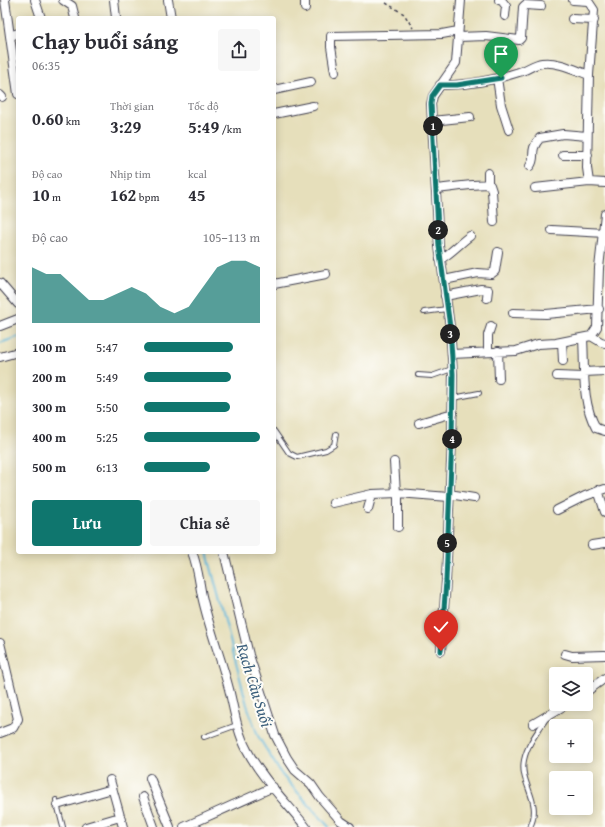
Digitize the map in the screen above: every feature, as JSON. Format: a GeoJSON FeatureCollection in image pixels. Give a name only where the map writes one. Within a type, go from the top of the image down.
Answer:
{"type":"FeatureCollection","features":[{"type":"Feature","properties":{"kind":"street"},"geometry":{"type":"LineString","coordinates":[[5,0],[14,35],[16,64]]}},
{"type":"Feature","properties":{"kind":"street"},"geometry":{"type":"LineString","coordinates":[[35,0],[40,16]]}},
{"type":"Feature","properties":{"kind":"street"},"geometry":{"type":"LineString","coordinates":[[64,0],[72,6],[74,16]]}},
{"type":"Feature","properties":{"kind":"street"},"geometry":{"type":"LineString","coordinates":[[114,0],[116,16]]}},
{"type":"Feature","properties":{"kind":"street"},"geometry":{"type":"LineString","coordinates":[[168,0],[171,16]]}},
{"type":"Feature","properties":{"kind":"street"},"geometry":{"type":"LineString","coordinates":[[441,651],[449,512],[453,413],[453,369],[444,280],[440,259],[431,104],[432,96],[456,63],[461,0]]}},
{"type":"Feature","properties":{"kind":"street"},"geometry":{"type":"LineString","coordinates":[[499,0],[506,6],[505,16]]}},
{"type":"Feature","properties":{"kind":"street"},"geometry":{"type":"LineString","coordinates":[[573,0],[588,1],[594,10],[589,75],[587,136],[589,182]]}},
{"type":"Feature","properties":{"kind":"street"},"geometry":{"type":"LineString","coordinates":[[335,72],[331,47],[331,36],[416,33],[458,34],[519,40],[521,38],[523,27],[523,7],[525,5],[541,6]]}},
{"type":"Feature","properties":{"kind":"street"},"geometry":{"type":"LineString","coordinates":[[572,19],[594,20]]}},
{"type":"Feature","properties":{"kind":"street"},"geometry":{"type":"LineString","coordinates":[[440,85],[457,85],[496,78],[524,71],[540,63],[551,63],[589,75]]}},
{"type":"Feature","properties":{"kind":"street"},"geometry":{"type":"LineString","coordinates":[[496,78],[501,105],[509,130]]}},
{"type":"Feature","properties":{"kind":"street"},"geometry":{"type":"LineString","coordinates":[[276,90],[311,82]]}},
{"type":"Feature","properties":{"kind":"street"},"geometry":{"type":"LineString","coordinates":[[276,114],[313,106]]}},
{"type":"Feature","properties":{"kind":"street"},"geometry":{"type":"LineString","coordinates":[[432,121],[470,117]]}},
{"type":"Feature","properties":{"kind":"street"},"geometry":{"type":"LineString","coordinates":[[530,166],[533,159],[532,150],[540,138],[563,134],[587,136]]}},
{"type":"Feature","properties":{"kind":"street"},"geometry":{"type":"LineString","coordinates":[[563,155],[588,155]]}},
{"type":"Feature","properties":{"kind":"street"},"geometry":{"type":"LineString","coordinates":[[488,173],[488,184],[492,191],[494,222]]}},
{"type":"Feature","properties":{"kind":"street"},"geometry":{"type":"LineString","coordinates":[[535,188],[589,182],[605,182]]}},
{"type":"Feature","properties":{"kind":"street"},"geometry":{"type":"LineString","coordinates":[[437,190],[470,186],[480,183],[488,184]]}},
{"type":"Feature","properties":{"kind":"street"},"geometry":{"type":"LineString","coordinates":[[452,354],[516,351],[538,344],[583,339],[592,336],[597,327],[599,308],[599,268],[605,233],[605,214]]}},
{"type":"Feature","properties":{"kind":"street"},"geometry":{"type":"LineString","coordinates":[[552,230],[605,233]]}},
{"type":"Feature","properties":{"kind":"street"},"geometry":{"type":"LineString","coordinates":[[440,259],[445,258],[456,245],[470,236]]}},
{"type":"Feature","properties":{"kind":"street"},"geometry":{"type":"LineString","coordinates":[[444,280],[478,273],[491,274],[495,271],[498,252]]}},
{"type":"Feature","properties":{"kind":"street"},"geometry":{"type":"LineString","coordinates":[[276,284],[326,274]]}},
{"type":"Feature","properties":{"kind":"street"},"geometry":{"type":"LineString","coordinates":[[0,283],[16,302]]}},
{"type":"Feature","properties":{"kind":"street"},"geometry":{"type":"LineString","coordinates":[[445,296],[481,289],[488,290],[487,298]]}},
{"type":"Feature","properties":{"kind":"street"},"geometry":{"type":"LineString","coordinates":[[513,313],[546,314],[599,308]]}},
{"type":"Feature","properties":{"kind":"street"},"geometry":{"type":"LineString","coordinates":[[0,326],[16,320]]}},
{"type":"Feature","properties":{"kind":"street"},"geometry":{"type":"LineString","coordinates":[[488,352],[488,335],[491,326]]}},
{"type":"Feature","properties":{"kind":"street"},"geometry":{"type":"LineString","coordinates":[[592,336],[605,343]]}},
{"type":"Feature","properties":{"kind":"street"},"geometry":{"type":"LineString","coordinates":[[583,339],[584,392],[591,419],[596,428],[605,431]]}},
{"type":"Feature","properties":{"kind":"street"},"geometry":{"type":"LineString","coordinates":[[562,342],[563,362]]}},
{"type":"Feature","properties":{"kind":"street"},"geometry":{"type":"LineString","coordinates":[[498,351],[499,379]]}},
{"type":"Feature","properties":{"kind":"street"},"geometry":{"type":"LineString","coordinates":[[0,357],[16,353]]}},
{"type":"Feature","properties":{"kind":"street"},"geometry":{"type":"LineString","coordinates":[[557,376],[605,371]]}},
{"type":"Feature","properties":{"kind":"street"},"geometry":{"type":"LineString","coordinates":[[419,423],[453,413]]}},
{"type":"Feature","properties":{"kind":"street"},"geometry":{"type":"LineString","coordinates":[[394,462],[398,527]]}},
{"type":"Feature","properties":{"kind":"street"},"geometry":{"type":"LineString","coordinates":[[557,510],[602,489],[605,512]]}},
{"type":"Feature","properties":{"kind":"street"},"geometry":{"type":"LineString","coordinates":[[333,503],[372,494],[397,493],[474,498]]}},
{"type":"Feature","properties":{"kind":"street"},"geometry":{"type":"LineString","coordinates":[[368,509],[372,494]]}},
{"type":"Feature","properties":{"kind":"street"},"geometry":{"type":"LineString","coordinates":[[592,544],[605,543]]}},
{"type":"Feature","properties":{"kind":"street"},"geometry":{"type":"LineString","coordinates":[[193,554],[197,565],[202,595],[229,688],[237,724],[247,750],[273,787],[306,827]]}},
{"type":"Feature","properties":{"kind":"street"},"geometry":{"type":"LineString","coordinates":[[224,554],[249,655],[275,735],[295,770],[311,784],[320,797],[342,821],[350,827]]}},
{"type":"Feature","properties":{"kind":"street"},"geometry":{"type":"LineString","coordinates":[[0,643],[18,719],[13,728],[0,733]]}},
{"type":"Feature","properties":{"kind":"street"},"geometry":{"type":"LineString","coordinates":[[566,654],[572,656],[605,655]]}},
{"type":"Feature","properties":{"kind":"street"},"geometry":{"type":"LineString","coordinates":[[593,688],[605,678]]}},
{"type":"Feature","properties":{"kind":"street"},"geometry":{"type":"LineString","coordinates":[[533,724],[555,711]]}},
{"type":"Feature","properties":{"kind":"street"},"geometry":{"type":"LineString","coordinates":[[150,778],[170,827]]}},
{"type":"Feature","properties":{"kind":"street"},"geometry":{"type":"LineString","coordinates":[[110,780],[123,827]]}},
{"type":"Feature","properties":{"kind":"street"},"geometry":{"type":"LineString","coordinates":[[184,827],[273,787]]}},
{"type":"Feature","properties":{"kind":"street"},"geometry":{"type":"LineString","coordinates":[[57,803],[112,789]]}},
{"type":"Feature","properties":{"kind":"street"},"geometry":{"type":"LineString","coordinates":[[143,797],[154,827]]}},
{"type":"Feature","properties":{"kind":"street"},"geometry":{"type":"LineString","coordinates":[[86,827],[120,818]]}},
{"type":"Feature","properties":{"kind":"lane"},"geometry":{"type":"LineString","coordinates":[[424,312],[447,309]]}},
{"type":"Feature","properties":{"kind":"lane"},"geometry":{"type":"LineString","coordinates":[[418,375],[432,376],[453,369]]}},
{"type":"Feature","properties":{"kind":"lane"},"geometry":{"type":"LineString","coordinates":[[453,398],[479,393]]}},
{"type":"Feature","properties":{"kind":"lane"},"geometry":{"type":"LineString","coordinates":[[276,434],[289,453],[296,457],[326,450],[334,445],[336,434]]}},
{"type":"Feature","properties":{"kind":"lane"},"geometry":{"type":"LineString","coordinates":[[530,827],[535,806],[524,770],[523,761],[527,751],[548,715]]}},
{"type":"Feature","properties":{"kind":"lane"},"geometry":{"type":"LineString","coordinates":[[204,737],[237,724]]}},
{"type":"Feature","properties":{"kind":"lane"},"geometry":{"type":"LineString","coordinates":[[57,803],[63,827]]}},
{"type":"Feature","properties":{"kind":"path"},"geometry":{"type":"LineString","coordinates":[[386,3],[404,14],[416,33]]}},
{"type":"Feature","properties":{"kind":"waterway","name":"Rạch Cầu Suối"},"geometry":{"type":"LineString","coordinates":[[0,343],[16,338]]}},
{"type":"Feature","properties":{"kind":"waterway","name":"Rạch Cầu Suối"},"geometry":{"type":"LineString","coordinates":[[208,554],[247,705],[258,736],[282,775],[329,827]]}},
{"type":"Feature","properties":{"kind":"route"},"geometry":{"type":"LineString","coordinates":[[441,651],[449,512],[453,374],[450,327],[439,246],[431,104],[432,96],[440,85],[457,85],[501,78]]}}]}
